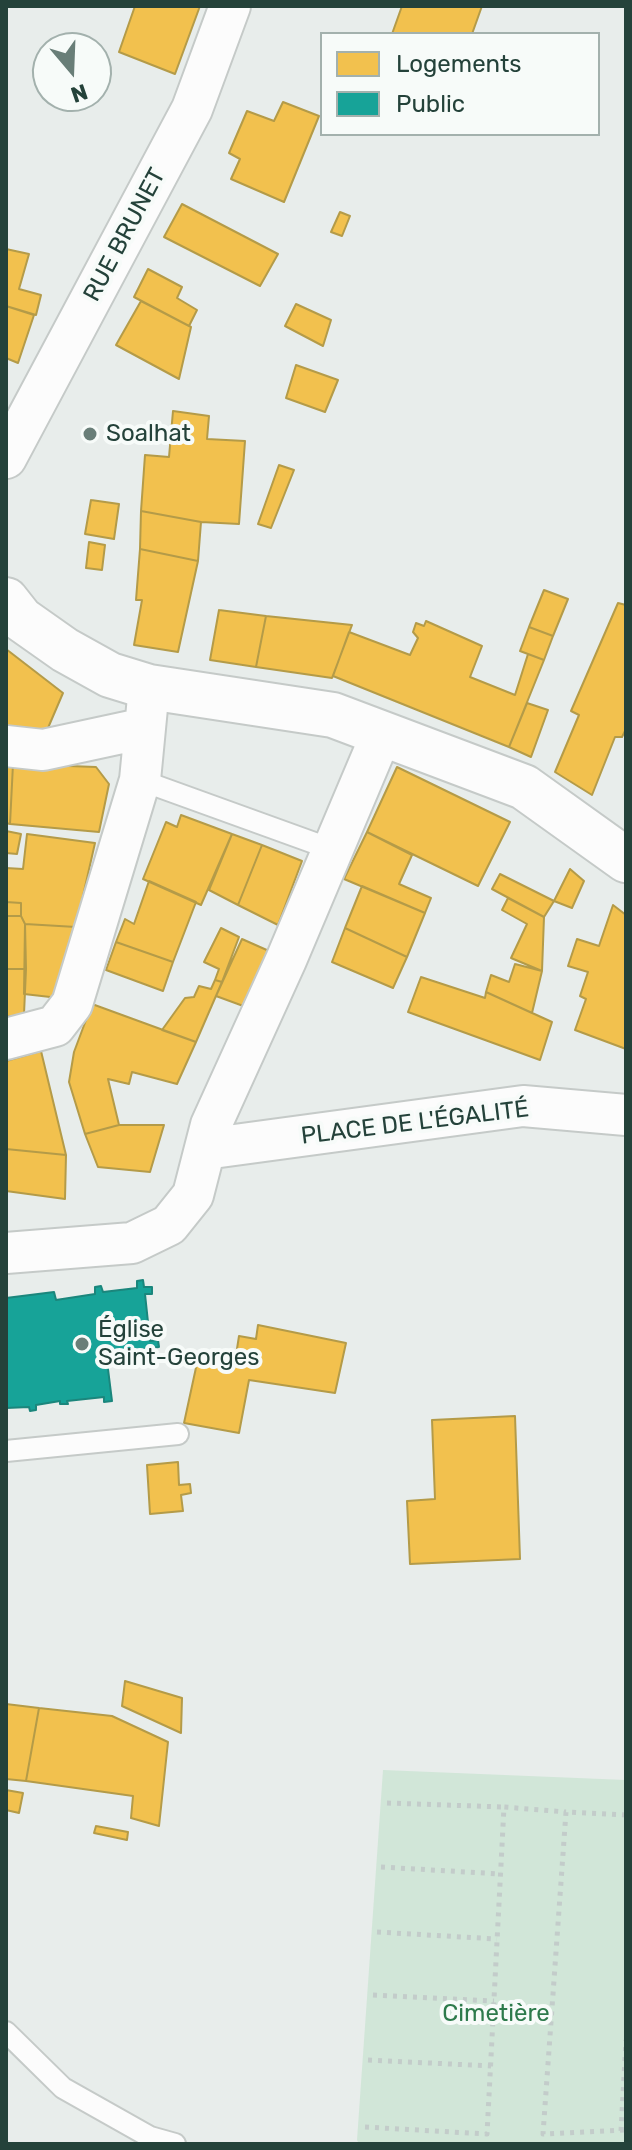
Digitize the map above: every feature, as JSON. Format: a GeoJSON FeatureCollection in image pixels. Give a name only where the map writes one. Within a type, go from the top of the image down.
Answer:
{"type":"FeatureCollection","features":[{"type":"Feature","properties":{"kind":"street","name":"RUE BRUNET"},"geometry":{"type":"LineString","coordinates":[[6,458],[192,109],[230,6]]}},
{"type":"Feature","properties":{"kind":"street"},"geometry":{"type":"LineString","coordinates":[[6,600],[21,619],[65,650],[110,675],[147,708]]}},
{"type":"Feature","properties":{"kind":"street"},"geometry":{"type":"LineString","coordinates":[[6,1039],[55,1026],[72,1004],[140,780],[147,708]]}},
{"type":"Feature","properties":{"kind":"street"},"geometry":{"type":"LineString","coordinates":[[6,746],[43,750],[147,708],[333,715],[524,787],[626,860]]}},
{"type":"Feature","properties":{"kind":"street"},"geometry":{"type":"LineString","coordinates":[[6,1253],[132,1243],[169,1225],[193,1195],[211,1125],[286,960],[382,733]]}},
{"type":"Feature","properties":{"kind":"street","name":"PLACE DE L'ÉGALITÉ"},"geometry":{"type":"LineString","coordinates":[[205,1149],[523,1106],[626,1115]]}},
{"type":"Feature","properties":{"kind":"lane"},"geometry":{"type":"LineString","coordinates":[[140,780],[331,849]]}},
{"type":"Feature","properties":{"kind":"lane"},"geometry":{"type":"LineString","coordinates":[[6,1451],[178,1434]]}},
{"type":"Feature","properties":{"kind":"lane"},"geometry":{"type":"LineString","coordinates":[[6,2032],[63,2088],[150,2137],[175,2144]]}},
{"type":"Feature","properties":{"kind":"path"},"geometry":{"type":"LineString","coordinates":[[387,1803],[626,1815]]}},
{"type":"Feature","properties":{"kind":"path"},"geometry":{"type":"LineString","coordinates":[[365,2127],[487,2134],[504,1807]]}},
{"type":"Feature","properties":{"kind":"path"},"geometry":{"type":"LineString","coordinates":[[566,1812],[543,2134],[624,2131],[626,2040]]}},
{"type":"Feature","properties":{"kind":"path"},"geometry":{"type":"LineString","coordinates":[[381,1867],[501,1874]]}},
{"type":"Feature","properties":{"kind":"path"},"geometry":{"type":"LineString","coordinates":[[377,1932],[497,1939]]}},
{"type":"Feature","properties":{"kind":"path"},"geometry":{"type":"LineString","coordinates":[[373,1995],[494,2001]]}},
{"type":"Feature","properties":{"kind":"path"},"geometry":{"type":"LineString","coordinates":[[368,2060],[491,2066]]}},
{"type":"Feature","properties":{"kind":"green space","name":"Cimetière"},"geometry":{"type":"Polygon","coordinates":[[[383,1770],[626,1780],[626,2144],[359,2144],[383,1770]]]}},
{"type":"Feature","properties":{"kind":"building: Logements"},"geometry":{"type":"Polygon","coordinates":[[[135,6],[200,6],[175,74],[119,52],[135,6]]]}},
{"type":"Feature","properties":{"kind":"building: Logements"},"geometry":{"type":"Polygon","coordinates":[[[402,6],[482,6],[473,32],[393,32],[402,6]]]}},
{"type":"Feature","properties":{"kind":"building: Logements"},"geometry":{"type":"Polygon","coordinates":[[[283,102],[319,116],[284,202],[231,179],[240,159],[229,153],[247,111],[274,121],[283,102]]]}},
{"type":"Feature","properties":{"kind":"building: Logements"},"geometry":{"type":"Polygon","coordinates":[[[182,204],[278,254],[260,286],[164,237],[182,204]]]}},
{"type":"Feature","properties":{"kind":"building: Logements"},"geometry":{"type":"Polygon","coordinates":[[[340,212],[350,216],[342,236],[331,232],[340,212]]]}},
{"type":"Feature","properties":{"kind":"building: Logements"},"geometry":{"type":"Polygon","coordinates":[[[6,249],[29,254],[19,289],[41,295],[36,315],[6,306],[6,249]]]}},
{"type":"Feature","properties":{"kind":"building: Logements"},"geometry":{"type":"Polygon","coordinates":[[[148,269],[182,287],[177,298],[197,310],[189,326],[134,297],[148,269]]]}},
{"type":"Feature","properties":{"kind":"building: Logements"},"geometry":{"type":"Polygon","coordinates":[[[141,301],[191,327],[179,379],[116,345],[141,301]]]}},
{"type":"Feature","properties":{"kind":"building: Logements"},"geometry":{"type":"Polygon","coordinates":[[[296,304],[331,320],[323,346],[285,326],[296,304]]]}},
{"type":"Feature","properties":{"kind":"building: Logements"},"geometry":{"type":"Polygon","coordinates":[[[6,306],[34,315],[18,363],[6,358],[6,306]]]}},
{"type":"Feature","properties":{"kind":"building: Logements"},"geometry":{"type":"Polygon","coordinates":[[[296,365],[338,380],[325,412],[286,398],[296,365]]]}},
{"type":"Feature","properties":{"kind":"building: Logements"},"geometry":{"type":"Polygon","coordinates":[[[173,411],[209,416],[207,439],[245,441],[239,524],[201,522],[141,511],[145,455],[169,457],[173,411]]]}},
{"type":"Feature","properties":{"kind":"building: Logements"},"geometry":{"type":"Polygon","coordinates":[[[279,465],[294,470],[271,528],[258,524],[279,465]]]}},
{"type":"Feature","properties":{"kind":"building: Logements"},"geometry":{"type":"Polygon","coordinates":[[[91,500],[119,504],[114,539],[85,534],[91,500]]]}},
{"type":"Feature","properties":{"kind":"building: Logements"},"geometry":{"type":"Polygon","coordinates":[[[141,511],[201,522],[198,561],[140,549],[141,511]]]}},
{"type":"Feature","properties":{"kind":"building: Logements"},"geometry":{"type":"Polygon","coordinates":[[[89,542],[105,545],[102,570],[86,568],[89,542]]]}},
{"type":"Feature","properties":{"kind":"building: Logements"},"geometry":{"type":"Polygon","coordinates":[[[140,549],[198,561],[178,652],[134,645],[142,600],[136,600],[140,549]]]}},
{"type":"Feature","properties":{"kind":"building: Logements"},"geometry":{"type":"Polygon","coordinates":[[[544,590],[568,599],[553,636],[529,627],[544,590]]]}},
{"type":"Feature","properties":{"kind":"building: Logements"},"geometry":{"type":"Polygon","coordinates":[[[618,603],[626,605],[626,729],[622,737],[615,737],[592,795],[555,772],[579,715],[571,711],[618,603]]]}},
{"type":"Feature","properties":{"kind":"building: Logements"},"geometry":{"type":"Polygon","coordinates":[[[219,610],[266,616],[256,667],[210,660],[219,610]]]}},
{"type":"Feature","properties":{"kind":"building: Logements"},"geometry":{"type":"Polygon","coordinates":[[[266,616],[352,625],[332,678],[256,667],[266,616]]]}},
{"type":"Feature","properties":{"kind":"building: Logements"},"geometry":{"type":"Polygon","coordinates":[[[426,621],[482,646],[470,677],[515,695],[528,654],[544,660],[509,747],[333,676],[349,632],[410,655],[418,638],[413,632],[416,623],[424,626],[426,621]]]}},
{"type":"Feature","properties":{"kind":"building: Logements"},"geometry":{"type":"Polygon","coordinates":[[[529,627],[553,636],[544,660],[520,651],[529,627]]]}},
{"type":"Feature","properties":{"kind":"building: Logements"},"geometry":{"type":"Polygon","coordinates":[[[6,649],[63,693],[42,742],[6,734],[6,649]]]}},
{"type":"Feature","properties":{"kind":"building: Logements"},"geometry":{"type":"Polygon","coordinates":[[[527,703],[548,710],[531,757],[509,747],[527,703]]]}},
{"type":"Feature","properties":{"kind":"building: Logements"},"geometry":{"type":"Polygon","coordinates":[[[6,764],[13,764],[10,824],[6,823],[6,764]]]}},
{"type":"Feature","properties":{"kind":"building: Logements"},"geometry":{"type":"Polygon","coordinates":[[[13,764],[96,767],[109,784],[99,832],[10,824],[13,764]]]}},
{"type":"Feature","properties":{"kind":"building: Logements"},"geometry":{"type":"Polygon","coordinates":[[[397,767],[510,822],[478,886],[367,832],[397,767]]]}},
{"type":"Feature","properties":{"kind":"building: Logements"},"geometry":{"type":"Polygon","coordinates":[[[181,815],[232,834],[201,905],[143,879],[166,822],[177,827],[181,815]]]}},
{"type":"Feature","properties":{"kind":"building: Logements"},"geometry":{"type":"Polygon","coordinates":[[[6,831],[21,834],[17,854],[6,853],[6,831]]]}},
{"type":"Feature","properties":{"kind":"building: Logements"},"geometry":{"type":"Polygon","coordinates":[[[367,832],[412,855],[399,884],[431,898],[425,913],[344,879],[367,832]]]}},
{"type":"Feature","properties":{"kind":"building: Logements"},"geometry":{"type":"Polygon","coordinates":[[[27,834],[95,843],[76,927],[25,924],[21,916],[21,903],[6,902],[6,868],[23,869],[27,834]]]}},
{"type":"Feature","properties":{"kind":"building: Logements"},"geometry":{"type":"Polygon","coordinates":[[[232,834],[262,845],[238,905],[209,890],[232,834]]]}},
{"type":"Feature","properties":{"kind":"building: Logements"},"geometry":{"type":"Polygon","coordinates":[[[262,845],[302,861],[278,925],[238,905],[262,845]]]}},
{"type":"Feature","properties":{"kind":"building: Logements"},"geometry":{"type":"Polygon","coordinates":[[[570,869],[584,881],[572,908],[554,901],[570,869]]]}},
{"type":"Feature","properties":{"kind":"building: Logements"},"geometry":{"type":"Polygon","coordinates":[[[500,874],[554,901],[544,917],[492,889],[500,874]]]}},
{"type":"Feature","properties":{"kind":"building: Logements"},"geometry":{"type":"Polygon","coordinates":[[[149,881],[196,902],[173,962],[116,942],[125,919],[134,924],[149,881]]]}},
{"type":"Feature","properties":{"kind":"building: Logements"},"geometry":{"type":"Polygon","coordinates":[[[362,886],[425,913],[407,957],[345,928],[362,886]]]}},
{"type":"Feature","properties":{"kind":"building: Logements"},"geometry":{"type":"Polygon","coordinates":[[[508,898],[544,917],[542,971],[511,958],[527,924],[502,910],[508,898]]]}},
{"type":"Feature","properties":{"kind":"building: Logements"},"geometry":{"type":"Polygon","coordinates":[[[6,902],[21,903],[21,916],[6,916],[6,902]]]}},
{"type":"Feature","properties":{"kind":"building: Logements"},"geometry":{"type":"Polygon","coordinates":[[[613,905],[626,915],[626,1049],[575,1030],[586,999],[580,996],[588,972],[568,966],[577,939],[599,946],[613,905]]]}},
{"type":"Feature","properties":{"kind":"building: Logements"},"geometry":{"type":"Polygon","coordinates":[[[6,916],[21,916],[25,924],[26,969],[6,969],[6,916]]]}},
{"type":"Feature","properties":{"kind":"building: Logements"},"geometry":{"type":"Polygon","coordinates":[[[25,924],[76,927],[59,998],[24,994],[25,924]]]}},
{"type":"Feature","properties":{"kind":"building: Logements"},"geometry":{"type":"Polygon","coordinates":[[[221,928],[239,937],[222,982],[215,980],[219,969],[204,962],[221,928]]]}},
{"type":"Feature","properties":{"kind":"building: Logements"},"geometry":{"type":"Polygon","coordinates":[[[345,928],[407,957],[393,988],[332,962],[345,928]]]}},
{"type":"Feature","properties":{"kind":"building: Logements"},"geometry":{"type":"Polygon","coordinates":[[[242,939],[269,951],[246,1007],[216,996],[242,939]]]}},
{"type":"Feature","properties":{"kind":"building: Logements"},"geometry":{"type":"Polygon","coordinates":[[[116,942],[173,962],[163,991],[106,970],[116,942]]]}},
{"type":"Feature","properties":{"kind":"building: Logements"},"geometry":{"type":"Polygon","coordinates":[[[515,964],[542,971],[532,1013],[486,992],[491,975],[509,982],[515,964]]]}},
{"type":"Feature","properties":{"kind":"building: Logements"},"geometry":{"type":"Polygon","coordinates":[[[6,969],[26,969],[24,1014],[6,1017],[6,969]]]}},
{"type":"Feature","properties":{"kind":"building: Logements"},"geometry":{"type":"Polygon","coordinates":[[[421,977],[485,998],[486,992],[552,1022],[540,1060],[408,1012],[421,977]]]}},
{"type":"Feature","properties":{"kind":"building: Logements"},"geometry":{"type":"Polygon","coordinates":[[[215,980],[222,982],[196,1042],[162,1030],[185,998],[194,997],[199,986],[211,989],[215,980]]]}},
{"type":"Feature","properties":{"kind":"building: Logements"},"geometry":{"type":"Polygon","coordinates":[[[92,1004],[196,1042],[177,1084],[132,1072],[129,1084],[108,1079],[119,1125],[85,1134],[69,1082],[74,1052],[92,1004]]]}},
{"type":"Feature","properties":{"kind":"building: Logements"},"geometry":{"type":"Polygon","coordinates":[[[41,1051],[66,1155],[6,1149],[6,1061],[41,1051]]]}},
{"type":"Feature","properties":{"kind":"building: Logements"},"geometry":{"type":"Polygon","coordinates":[[[119,1125],[164,1125],[150,1172],[98,1167],[85,1134],[119,1125]]]}},
{"type":"Feature","properties":{"kind":"building: Logements"},"geometry":{"type":"Polygon","coordinates":[[[6,1149],[66,1155],[65,1199],[6,1191],[6,1149]]]}},
{"type":"Feature","properties":{"kind":"building: Logements"},"geometry":{"type":"Polygon","coordinates":[[[258,1325],[346,1343],[335,1393],[249,1380],[239,1433],[184,1423],[197,1363],[234,1368],[239,1336],[256,1339],[258,1325]]]}},
{"type":"Feature","properties":{"kind":"building: Logements"},"geometry":{"type":"Polygon","coordinates":[[[515,1416],[520,1559],[410,1564],[407,1501],[435,1499],[432,1420],[515,1416]]]}},
{"type":"Feature","properties":{"kind":"building: Logements"},"geometry":{"type":"Polygon","coordinates":[[[178,1462],[179,1485],[190,1484],[191,1493],[181,1495],[183,1511],[150,1514],[147,1465],[178,1462]]]}},
{"type":"Feature","properties":{"kind":"building: Logements"},"geometry":{"type":"Polygon","coordinates":[[[125,1681],[182,1698],[181,1733],[122,1706],[125,1681]]]}},
{"type":"Feature","properties":{"kind":"building: Logements"},"geometry":{"type":"Polygon","coordinates":[[[6,1704],[39,1708],[26,1781],[6,1779],[6,1704]]]}},
{"type":"Feature","properties":{"kind":"building: Logements"},"geometry":{"type":"Polygon","coordinates":[[[39,1708],[112,1716],[168,1742],[159,1826],[131,1818],[133,1796],[26,1781],[39,1708]]]}},
{"type":"Feature","properties":{"kind":"building: Logements"},"geometry":{"type":"Polygon","coordinates":[[[6,1790],[23,1793],[19,1813],[6,1810],[6,1790]]]}},
{"type":"Feature","properties":{"kind":"building: Logements"},"geometry":{"type":"Polygon","coordinates":[[[96,1826],[128,1832],[127,1840],[94,1833],[96,1826]]]}},
{"type":"Feature","properties":{"kind":"building: Public","name":"Église Saint-Georges"},"geometry":{"type":"Polygon","coordinates":[[[143,1280],[144,1287],[152,1287],[152,1294],[145,1294],[150,1341],[158,1340],[159,1347],[151,1348],[152,1356],[145,1357],[144,1349],[106,1353],[112,1401],[104,1402],[104,1397],[67,1401],[68,1404],[60,1404],[60,1401],[36,1405],[36,1410],[30,1411],[29,1407],[6,1408],[6,1298],[54,1292],[56,1300],[95,1294],[95,1287],[101,1286],[103,1292],[137,1288],[137,1281],[143,1280]]]}},
{"type":"Feature","properties":{"kind":"place","name":"Soalhat"},"geometry":{"type":"Point","coordinates":[90,434]}},
{"type":"Feature","properties":{"kind":"place","name":"Église Saint-Georges"},"geometry":{"type":"Point","coordinates":[82,1344]}}]}
